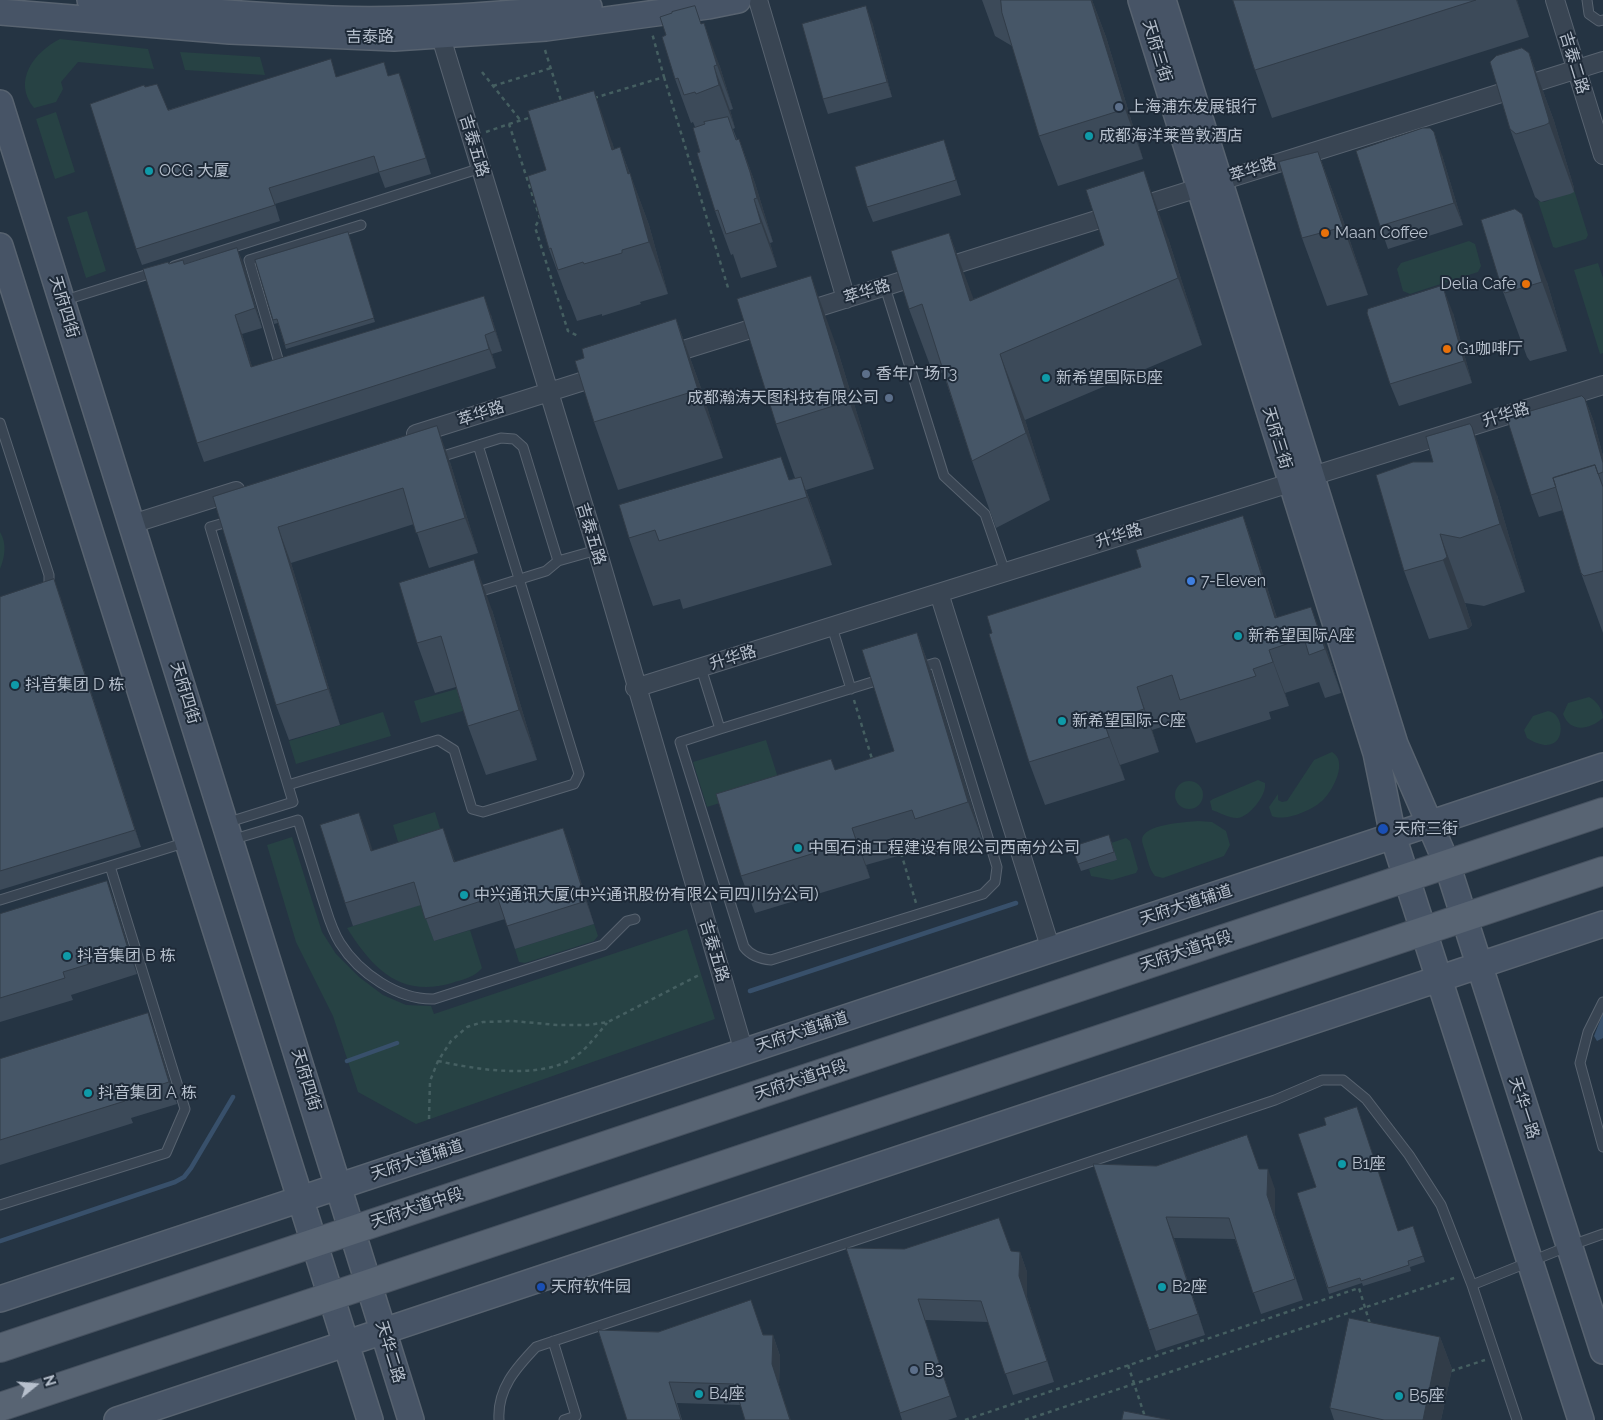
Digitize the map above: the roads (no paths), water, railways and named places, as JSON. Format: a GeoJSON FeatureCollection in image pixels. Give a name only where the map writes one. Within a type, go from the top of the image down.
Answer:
{"type":"FeatureCollection","features":[{"type":"Feature","properties":{"kind":"main road","name":"天府大道中段"},"geometry":{"type":"LineString","coordinates":[[0,1348],[1603,812]]}},
{"type":"Feature","properties":{"kind":"main road"},"geometry":{"type":"LineString","coordinates":[[0,1407],[1603,871]]}},
{"type":"Feature","properties":{"kind":"street","name":"吉泰路"},"geometry":{"type":"LineString","coordinates":[[90,0],[187,11],[438,26],[546,28],[589,10],[738,0]]}},
{"type":"Feature","properties":{"kind":"street"},"geometry":{"type":"LineString","coordinates":[[758,0],[846,299]]}},
{"type":"Feature","properties":{"kind":"street","name":"天府三街"},"geometry":{"type":"LineString","coordinates":[[1140,0],[1209,184],[1301,479],[1376,753],[1393,836],[1581,1420]]}},
{"type":"Feature","properties":{"kind":"street","name":"天府三街"},"geometry":{"type":"LineString","coordinates":[[1163,0],[1209,184]]}},
{"type":"Feature","properties":{"kind":"street","name":"吉泰二路"},"geometry":{"type":"LineString","coordinates":[[1555,0],[1603,155]]}},
{"type":"Feature","properties":{"kind":"street","name":"吉泰路"},"geometry":{"type":"LineString","coordinates":[[0,12],[320,36],[394,38],[438,26]]}},
{"type":"Feature","properties":{"kind":"street","name":"吉泰五路"},"geometry":{"type":"LineString","coordinates":[[438,26],[597,550],[635,688],[744,1052]]}},
{"type":"Feature","properties":{"kind":"street","name":"萃华路"},"geometry":{"type":"LineString","coordinates":[[643,363],[1603,61]]}},
{"type":"Feature","properties":{"kind":"street","name":"天府四街"},"geometry":{"type":"LineString","coordinates":[[0,103],[369,1283]]}},
{"type":"Feature","properties":{"kind":"street"},"geometry":{"type":"LineString","coordinates":[[0,248],[370,1420]]}},
{"type":"Feature","properties":{"kind":"street","name":"萃华路"},"geometry":{"type":"LineString","coordinates":[[397,440],[615,372]]}},
{"type":"Feature","properties":{"kind":"street","name":"升华路"},"geometry":{"type":"LineString","coordinates":[[635,688],[1603,385]]}},
{"type":"Feature","properties":{"kind":"street","name":"天府三街"},"geometry":{"type":"LineString","coordinates":[[1301,479],[1395,744],[1431,823],[1447,864]]}},
{"type":"Feature","properties":{"kind":"street"},"geometry":{"type":"LineString","coordinates":[[132,524],[255,485]]}},
{"type":"Feature","properties":{"kind":"street"},"geometry":{"type":"LineString","coordinates":[[939,593],[1051,950]]}},
{"type":"Feature","properties":{"kind":"street","name":"天府大道辅道"},"geometry":{"type":"LineString","coordinates":[[0,1299],[1603,766]]}},
{"type":"Feature","properties":{"kind":"street","name":"天华一路"},"geometry":{"type":"LineString","coordinates":[[1447,864],[1603,1351]]}},
{"type":"Feature","properties":{"kind":"street"},"geometry":{"type":"LineString","coordinates":[[117,1420],[1603,924]]}},
{"type":"Feature","properties":{"kind":"street","name":"天华二路"},"geometry":{"type":"LineString","coordinates":[[369,1283],[411,1420]]}},
{"type":"Feature","properties":{"kind":"lane"},"geometry":{"type":"LineString","coordinates":[[1586,0],[1589,14],[1599,21],[1603,20]]}},
{"type":"Feature","properties":{"kind":"lane"},"geometry":{"type":"LineString","coordinates":[[62,301],[481,168]]}},
{"type":"Feature","properties":{"kind":"lane"},"geometry":{"type":"LineString","coordinates":[[290,363],[280,366],[249,260],[361,225]]}},
{"type":"Feature","properties":{"kind":"lane"},"geometry":{"type":"LineString","coordinates":[[884,287],[944,476],[985,514],[1005,572]]}},
{"type":"Feature","properties":{"kind":"lane"},"geometry":{"type":"LineString","coordinates":[[0,423],[49,575],[49,584],[46,589],[36,592]]}},
{"type":"Feature","properties":{"kind":"lane"},"geometry":{"type":"LineString","coordinates":[[432,459],[501,438],[514,440],[524,447],[558,561]]}},
{"type":"Feature","properties":{"kind":"lane"},"geometry":{"type":"LineString","coordinates":[[288,785],[438,740],[454,750],[472,809],[483,812],[574,784],[580,774],[478,445]]}},
{"type":"Feature","properties":{"kind":"lane"},"geometry":{"type":"LineString","coordinates":[[228,832],[293,802],[210,528],[238,519]]}},
{"type":"Feature","properties":{"kind":"lane"},"geometry":{"type":"LineString","coordinates":[[466,596],[546,571],[558,561],[597,550]]}},
{"type":"Feature","properties":{"kind":"lane"},"geometry":{"type":"LineString","coordinates":[[832,627],[851,689]]}},
{"type":"Feature","properties":{"kind":"lane"},"geometry":{"type":"LineString","coordinates":[[888,678],[680,742],[744,947],[749,954],[764,960],[771,960],[983,894],[995,882],[998,867],[934,663],[907,672]]}},
{"type":"Feature","properties":{"kind":"lane"},"geometry":{"type":"LineString","coordinates":[[701,668],[720,729]]}},
{"type":"Feature","properties":{"kind":"lane"},"geometry":{"type":"LineString","coordinates":[[228,832],[298,820],[331,926],[340,944],[371,975],[388,988],[420,1000],[434,999],[603,945],[627,921],[635,919]]}},
{"type":"Feature","properties":{"kind":"lane"},"geometry":{"type":"LineString","coordinates":[[0,900],[187,842]]}},
{"type":"Feature","properties":{"kind":"lane"},"geometry":{"type":"LineString","coordinates":[[0,1205],[166,1153],[185,1109],[110,866]]}},
{"type":"Feature","properties":{"kind":"lane"},"geometry":{"type":"LineString","coordinates":[[1603,1002],[1588,1032],[1580,1063],[1603,1148]]}},
{"type":"Feature","properties":{"kind":"lane"},"geometry":{"type":"LineString","coordinates":[[499,1420],[498,1405],[510,1378],[536,1347],[1275,1100],[1322,1080],[1343,1080],[1366,1099],[1409,1155],[1440,1205],[1472,1285],[1517,1420]]}},
{"type":"Feature","properties":{"kind":"lane"},"geometry":{"type":"LineString","coordinates":[[1472,1285],[1603,1234]]}},
{"type":"Feature","properties":{"kind":"lane"},"geometry":{"type":"LineString","coordinates":[[553,1341],[576,1416],[564,1420]]}},
{"type":"Feature","properties":{"kind":"water"},"geometry":{"type":"Polygon","coordinates":[[[1603,1013],[1603,1038],[1597,1041],[1594,1036],[1603,1013]]]}},
{"type":"Feature","properties":{"kind":"waterway"},"geometry":{"type":"LineString","coordinates":[[750,991],[1016,903]]}},
{"type":"Feature","properties":{"kind":"waterway"},"geometry":{"type":"LineString","coordinates":[[347,1061],[397,1043]]}},
{"type":"Feature","properties":{"kind":"waterway"},"geometry":{"type":"LineString","coordinates":[[0,1241],[175,1182],[184,1177],[233,1097]]}},
{"type":"Feature","properties":{"kind":"place","name":"上海浦东发展银行"},"geometry":{"type":"Point","coordinates":[1119,107]}},
{"type":"Feature","properties":{"kind":"place","name":"成都海洋莱普敦酒店"},"geometry":{"type":"Point","coordinates":[1089,136]}},
{"type":"Feature","properties":{"kind":"place","name":"OCG 大厦"},"geometry":{"type":"Point","coordinates":[149,171]}},
{"type":"Feature","properties":{"kind":"place","name":"Maan Coffee"},"geometry":{"type":"Point","coordinates":[1325,233]}},
{"type":"Feature","properties":{"kind":"place","name":"Delia Cafe"},"geometry":{"type":"Point","coordinates":[1526,284]}},
{"type":"Feature","properties":{"kind":"place","name":"G1咖啡厅"},"geometry":{"type":"Point","coordinates":[1447,349]}},
{"type":"Feature","properties":{"kind":"place","name":"香年广场T3"},"geometry":{"type":"Point","coordinates":[866,374]}},
{"type":"Feature","properties":{"kind":"place","name":"新希望国际B座"},"geometry":{"type":"Point","coordinates":[1046,378]}},
{"type":"Feature","properties":{"kind":"place","name":"成都瀚涛天图科技有限公司"},"geometry":{"type":"Point","coordinates":[889,398]}},
{"type":"Feature","properties":{"kind":"place","name":"7-Eleven"},"geometry":{"type":"Point","coordinates":[1191,581]}},
{"type":"Feature","properties":{"kind":"place","name":"新希望国际A座"},"geometry":{"type":"Point","coordinates":[1238,636]}},
{"type":"Feature","properties":{"kind":"place","name":"抖音集团 D 栋"},"geometry":{"type":"Point","coordinates":[15,685]}},
{"type":"Feature","properties":{"kind":"place","name":"新希望国际-C座"},"geometry":{"type":"Point","coordinates":[1062,721]}},
{"type":"Feature","properties":{"kind":"place","name":"天府三街"},"geometry":{"type":"Point","coordinates":[1383,829]}},
{"type":"Feature","properties":{"kind":"place","name":"中国石油工程建设有限公司西南分公司"},"geometry":{"type":"Point","coordinates":[798,848]}},
{"type":"Feature","properties":{"kind":"place","name":"中兴通讯大厦(中兴通讯股份有限公司四川分公司)"},"geometry":{"type":"Point","coordinates":[464,895]}},
{"type":"Feature","properties":{"kind":"place","name":"抖音集团 B 栋"},"geometry":{"type":"Point","coordinates":[67,956]}},
{"type":"Feature","properties":{"kind":"place","name":"抖音集团 A 栋"},"geometry":{"type":"Point","coordinates":[88,1093]}},
{"type":"Feature","properties":{"kind":"place","name":"B1座"},"geometry":{"type":"Point","coordinates":[1342,1164]}},
{"type":"Feature","properties":{"kind":"place","name":"天府软件园"},"geometry":{"type":"Point","coordinates":[541,1287]}},
{"type":"Feature","properties":{"kind":"place","name":"B2座"},"geometry":{"type":"Point","coordinates":[1162,1287]}},
{"type":"Feature","properties":{"kind":"place","name":"B3"},"geometry":{"type":"Point","coordinates":[914,1370]}},
{"type":"Feature","properties":{"kind":"place","name":"B4座"},"geometry":{"type":"Point","coordinates":[699,1394]}},
{"type":"Feature","properties":{"kind":"place","name":"B5座"},"geometry":{"type":"Point","coordinates":[1399,1396]}}]}
